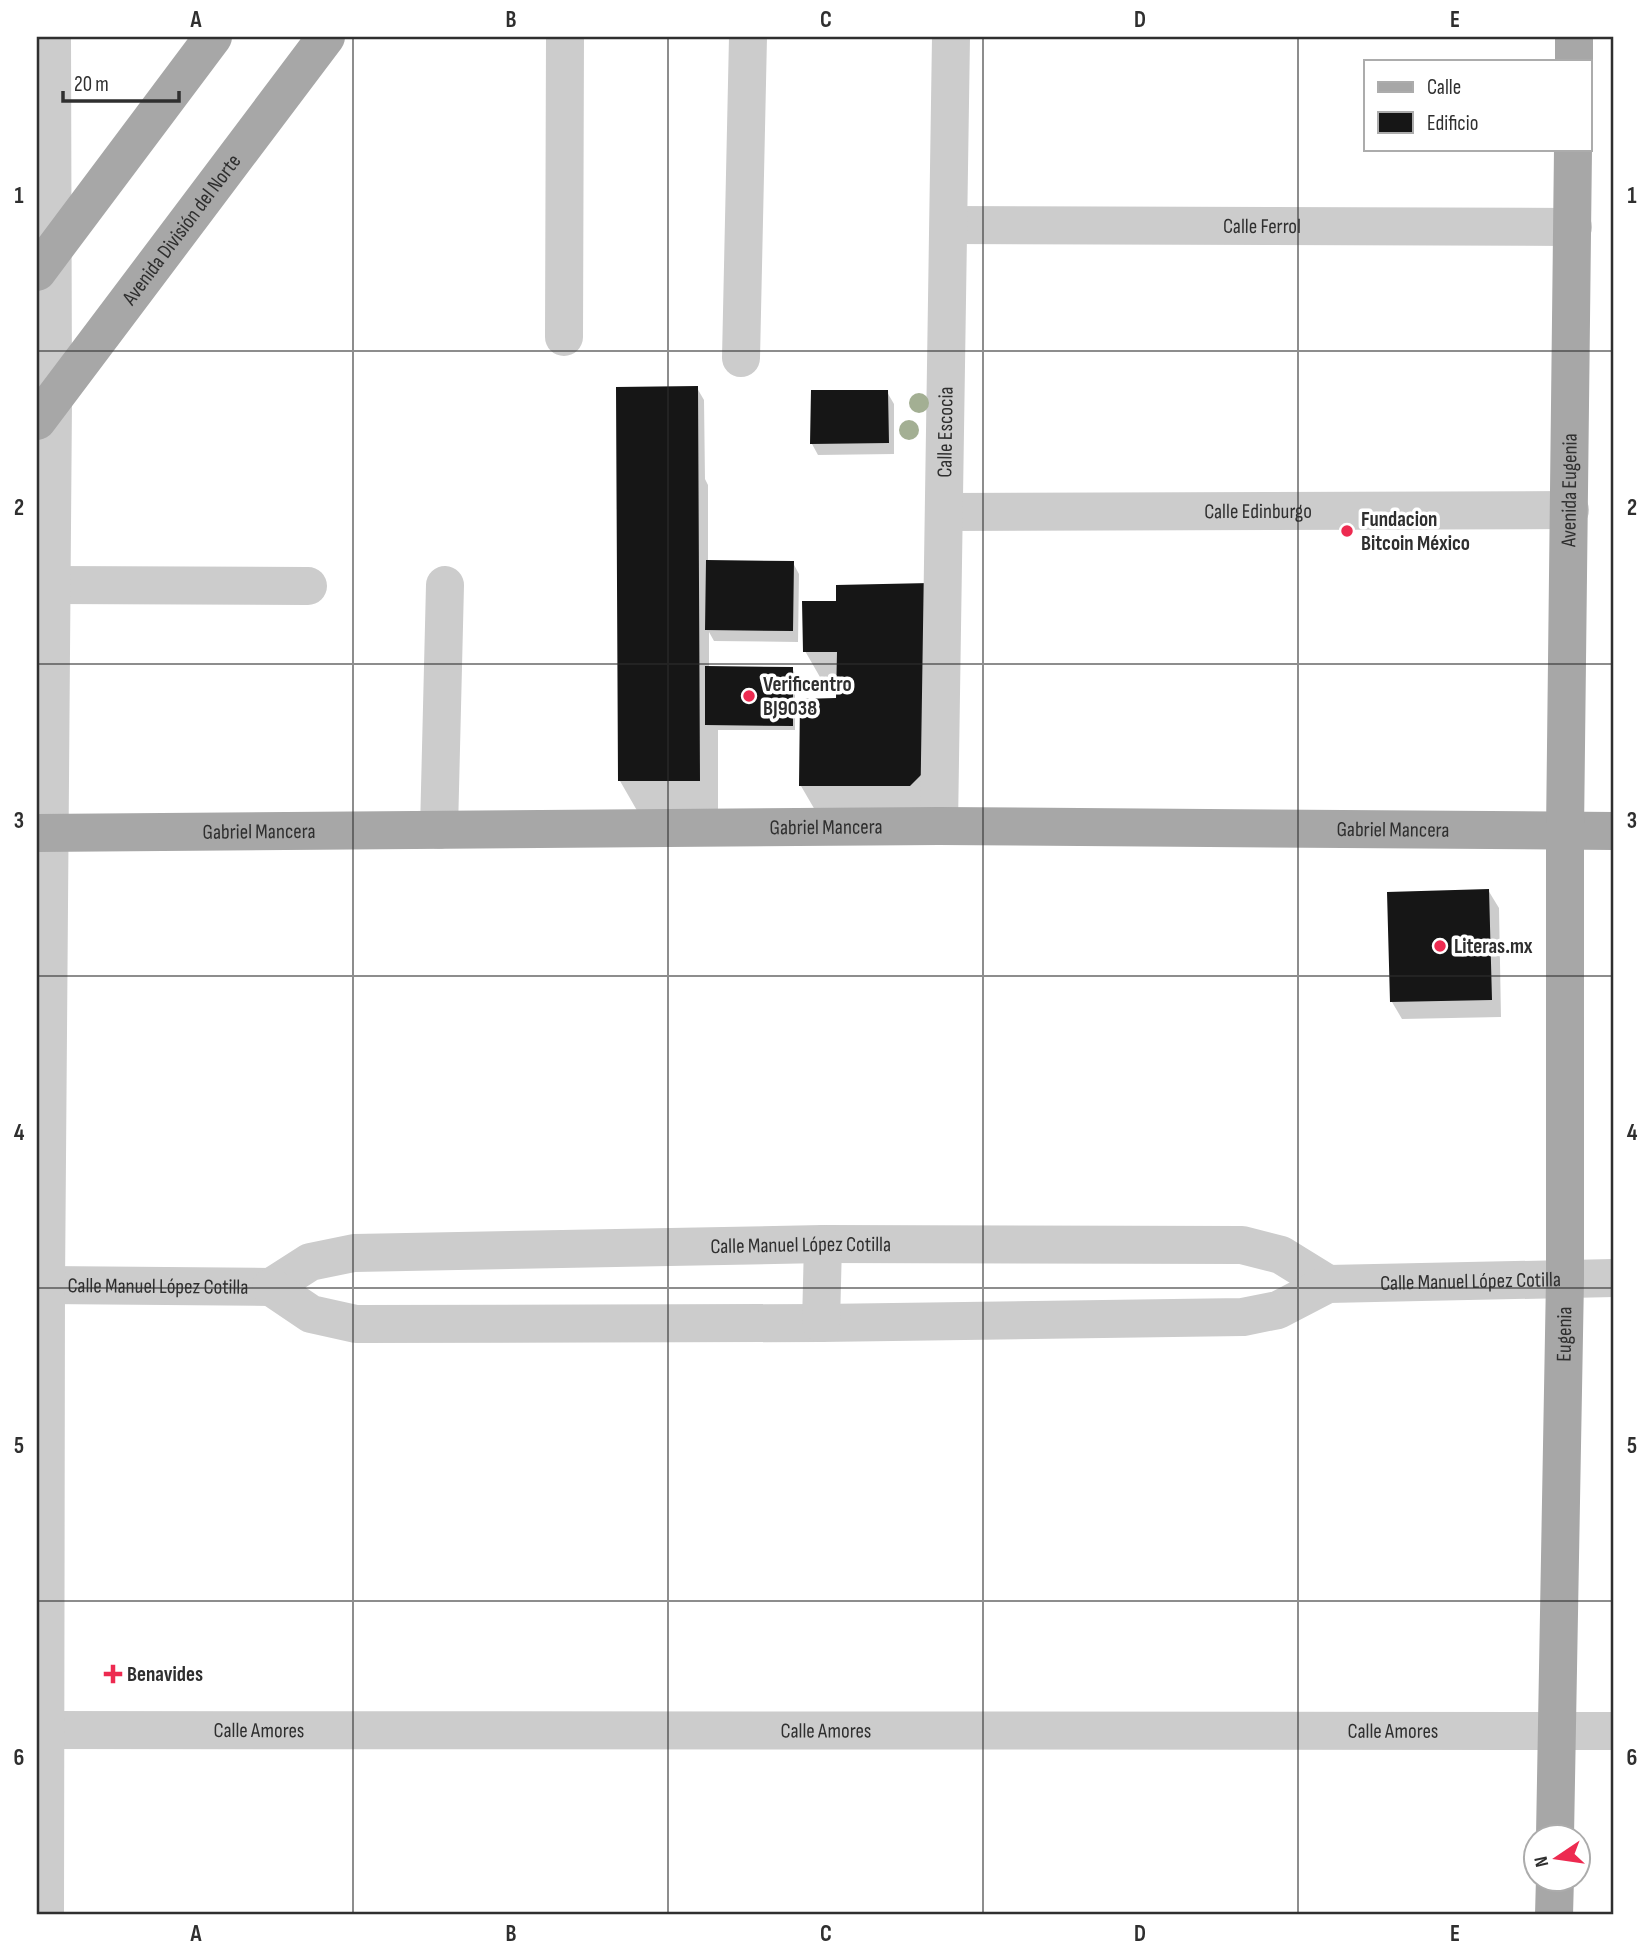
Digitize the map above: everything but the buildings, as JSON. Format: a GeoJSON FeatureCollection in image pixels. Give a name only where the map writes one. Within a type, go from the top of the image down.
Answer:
{"type":"FeatureCollection","features":[{"type":"Feature","properties":{"kind":"main road"},"geometry":{"type":"LineString","coordinates":[[45,261],[213,37]]}},
{"type":"Feature","properties":{"kind":"main road","name":"Avenida División del Norte"},"geometry":{"type":"LineString","coordinates":[[45,410],[326,37]]}},
{"type":"Feature","properties":{"kind":"main road"},"geometry":{"type":"LineString","coordinates":[[1574,37],[1574,60]]}},
{"type":"Feature","properties":{"kind":"main road","name":"Avenida Eugenia"},"geometry":{"type":"LineString","coordinates":[[1565,832],[1573,150]]}},
{"type":"Feature","properties":{"kind":"main road","name":"Gabriel Mancera"},"geometry":{"type":"LineString","coordinates":[[43,833],[939,826],[1614,831]]}},
{"type":"Feature","properties":{"kind":"main road","name":"Eugenia"},"geometry":{"type":"LineString","coordinates":[[1555,1822],[1565,1279],[1565,832]]}},
{"type":"Feature","properties":{"kind":"main road"},"geometry":{"type":"LineString","coordinates":[[1554,1915],[1555,1892]]}},
{"type":"Feature","properties":{"kind":"street"},"geometry":{"type":"LineString","coordinates":[[45,1915],[41,1730],[46,1285],[43,833],[52,585],[45,410],[45,261],[52,37]]}},
{"type":"Feature","properties":{"kind":"street"},"geometry":{"type":"LineString","coordinates":[[564,337],[565,37]]}},
{"type":"Feature","properties":{"kind":"street"},"geometry":{"type":"LineString","coordinates":[[741,358],[748,37]]}},
{"type":"Feature","properties":{"kind":"street","name":"Calle Escocia"},"geometry":{"type":"LineString","coordinates":[[939,826],[951,37]]}},
{"type":"Feature","properties":{"kind":"street","name":"Calle Ferrol"},"geometry":{"type":"LineString","coordinates":[[950,225],[1573,228]]}},
{"type":"Feature","properties":{"kind":"street","name":"Calle Edinburgo"},"geometry":{"type":"LineString","coordinates":[[945,512],[1570,510]]}},
{"type":"Feature","properties":{"kind":"street"},"geometry":{"type":"LineString","coordinates":[[52,585],[308,586]]}},
{"type":"Feature","properties":{"kind":"street"},"geometry":{"type":"LineString","coordinates":[[439,830],[445,585]]}},
{"type":"Feature","properties":{"kind":"street"},"geometry":{"type":"LineString","coordinates":[[821,1323],[823,1244]]}},
{"type":"Feature","properties":{"kind":"street","name":"Calle Manuel López Cotilla"},"geometry":{"type":"LineString","coordinates":[[46,1285],[271,1287],[310,1262],[354,1253],[823,1244],[1242,1245],[1281,1255],[1328,1284]]}},
{"type":"Feature","properties":{"kind":"street","name":"Calle Manuel López Cotilla"},"geometry":{"type":"LineString","coordinates":[[271,1287],[311,1314],[356,1324],[821,1323],[1242,1317],[1278,1310],[1328,1284],[1614,1278]]}},
{"type":"Feature","properties":{"kind":"street","name":"Calle Amores"},"geometry":{"type":"LineString","coordinates":[[41,1730],[1614,1731]]}},
{"type":"Feature","properties":{"kind":"place","name":"Fundacion Bitcoin México"},"geometry":{"type":"Point","coordinates":[1347,531]}},
{"type":"Feature","properties":{"kind":"place","name":"Verificentro BJ9038"},"geometry":{"type":"Point","coordinates":[749,696]}},
{"type":"Feature","properties":{"kind":"place","name":"Literas.mx"},"geometry":{"type":"Point","coordinates":[1440,946]}},
{"type":"Feature","properties":{"kind":"place","name":"Benavides"},"geometry":{"type":"Point","coordinates":[113,1674]}}]}
